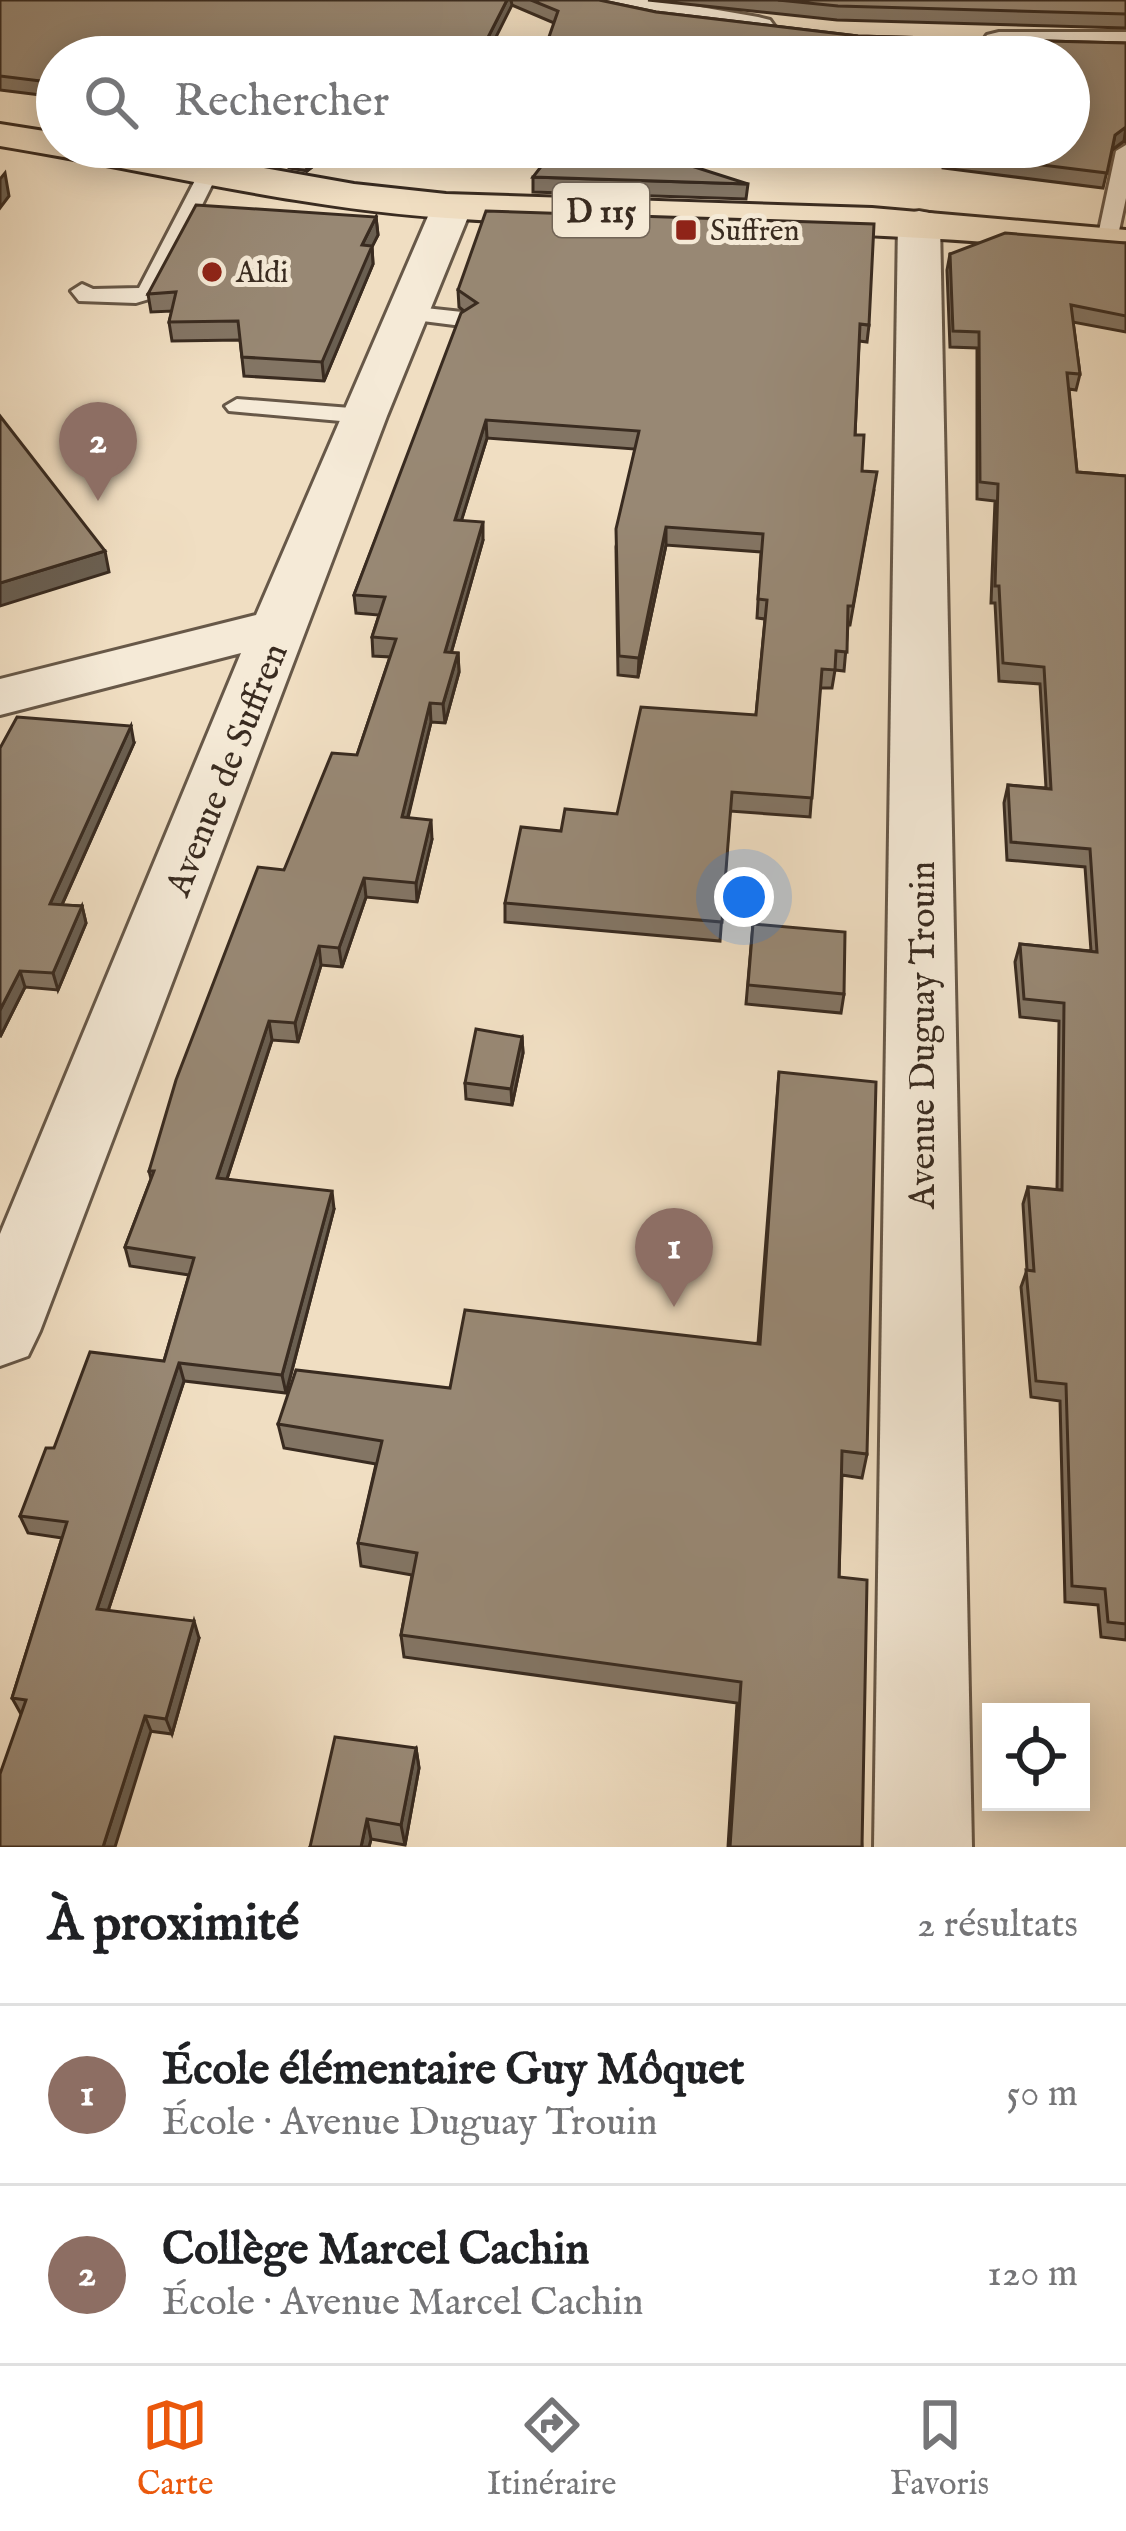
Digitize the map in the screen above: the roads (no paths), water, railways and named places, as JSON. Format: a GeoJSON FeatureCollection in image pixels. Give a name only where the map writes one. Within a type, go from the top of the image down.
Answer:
{"type":"FeatureCollection","features":[{"type":"Feature","properties":{"kind":"main road"},"geometry":{"type":"LineString","coordinates":[[0,136],[36,141]]}},
{"type":"Feature","properties":{"kind":"main road","name":"D 115"},"geometry":{"type":"LineString","coordinates":[[228,168],[316,192],[452,207],[919,223],[1116,241]]}},
{"type":"Feature","properties":{"kind":"street"},"geometry":{"type":"LineString","coordinates":[[602,0],[784,30]]}},
{"type":"Feature","properties":{"kind":"street"},"geometry":{"type":"LineString","coordinates":[[1090,42],[1126,42]]}},
{"type":"Feature","properties":{"kind":"street","name":"Avenue de Suffren"},"geometry":{"type":"LineString","coordinates":[[0,1331],[363,416],[434,316],[452,207]]}},
{"type":"Feature","properties":{"kind":"street","name":"Avenue Duguay Trouin"},"geometry":{"type":"LineString","coordinates":[[919,223],[923,1847]]}},
{"type":"Feature","properties":{"kind":"street"},"geometry":{"type":"LineString","coordinates":[[0,698],[281,626]]}},
{"type":"Feature","properties":{"kind":"lane"},"geometry":{"type":"LineString","coordinates":[[1116,241],[1126,151]]}},
{"type":"Feature","properties":{"kind":"lane"},"geometry":{"type":"LineString","coordinates":[[82,291],[87,296],[148,292],[203,168]]}},
{"type":"Feature","properties":{"kind":"lane"},"geometry":{"type":"LineString","coordinates":[[237,406],[363,416]]}},
{"type":"Feature","properties":{"kind":"place","name":"Suffren"},"geometry":{"type":"Point","coordinates":[686,230]}},
{"type":"Feature","properties":{"kind":"place","name":"Aldi"},"geometry":{"type":"Point","coordinates":[212,272]}},
{"type":"Feature","properties":{"kind":"place","name":"Collège Marcel Cachin"},"geometry":{"type":"Point","coordinates":[98,501]}},
{"type":"Feature","properties":{"kind":"place","name":"École élémentaire Guy Môquet"},"geometry":{"type":"Point","coordinates":[674,1307]}}]}
